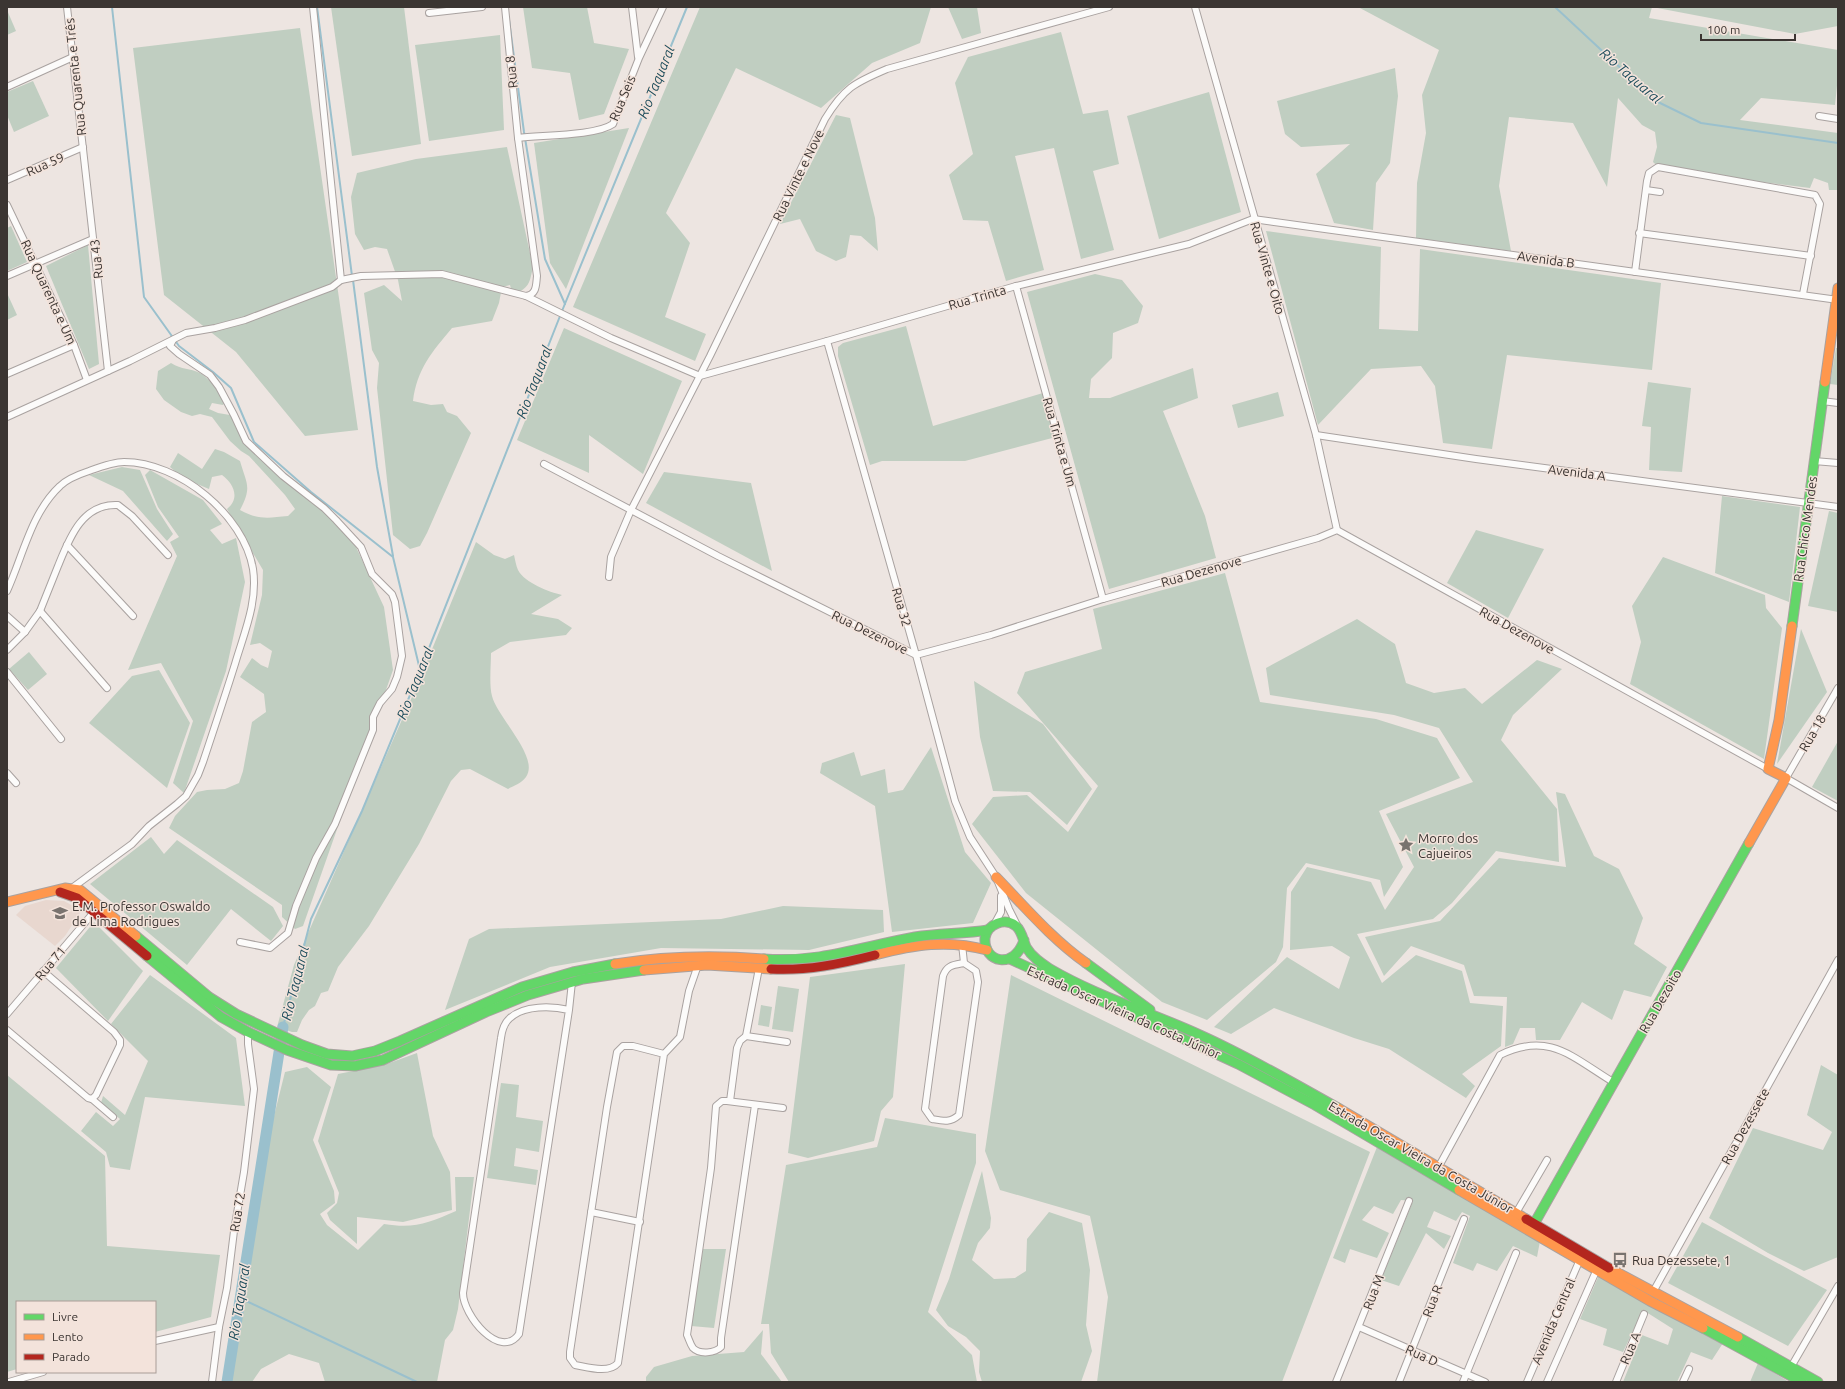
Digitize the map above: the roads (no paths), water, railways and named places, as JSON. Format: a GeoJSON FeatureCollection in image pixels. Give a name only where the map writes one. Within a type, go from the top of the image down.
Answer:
{"type":"FeatureCollection","features":[{"type":"Feature","properties":{"kind":"main road","name":"Rua Chico Mendes"},"geometry":{"type":"LineString","coordinates":[[1768,768],[1779,720],[1838,288]]}},
{"type":"Feature","properties":{"kind":"main road","name":"Rua Dezenove"},"geometry":{"type":"LineString","coordinates":[[1768,768],[1786,778]]}},
{"type":"Feature","properties":{"kind":"main road","name":"Rua Dezoito"},"geometry":{"type":"LineString","coordinates":[[1534,1224],[1786,778]]}},
{"type":"Feature","properties":{"kind":"main road"},"geometry":{"type":"LineString","coordinates":[[996,877],[1040,924],[1072,953],[1147,1008],[1173,1025]]}},
{"type":"Feature","properties":{"kind":"main road","name":"Estrada Oscar Vieira da Costa Júnior"},"geometry":{"type":"LineString","coordinates":[[7,902],[72,888]]}},
{"type":"Feature","properties":{"kind":"main road"},"geometry":{"type":"LineString","coordinates":[[72,888],[80,890],[86,894],[216,1002],[236,1014],[290,1039],[327,1054],[343,1056],[359,1055],[385,1048],[514,990],[541,980],[571,973],[621,964],[692,956],[803,960],[845,953],[914,938],[988,930],[995,924]]}},
{"type":"Feature","properties":{"kind":"main road","name":"Estrada Oscar Vieira da Costa Júnior"},"geometry":{"type":"LineString","coordinates":[[54,891],[73,896],[220,1017],[287,1050],[331,1065],[355,1066],[383,1060],[505,1004],[549,988],[572,982],[637,972],[698,965],[759,968],[823,967],[925,945],[962,944],[988,950],[997,958],[1010,959],[1080,994],[1212,1051],[1264,1078],[1321,1109],[1650,1301],[1756,1356],[1802,1382]]}},
{"type":"Feature","properties":{"kind":"main road","name":"Estrada Oscar Vieira da Costa Júnior"},"geometry":{"type":"LineString","coordinates":[[995,924],[1008,922],[1016,925],[1028,949],[1037,960],[1056,972],[1102,995],[1218,1043],[1337,1108],[1606,1267],[1818,1382]]}},
{"type":"Feature","properties":{"kind":"main road"},"geometry":{"type":"LineString","coordinates":[[988,930],[985,941],[988,950]]}},
{"type":"Feature","properties":{"kind":"main road","name":"Estrada Oscar Vieira da Costa Júnior"},"geometry":{"type":"LineString","coordinates":[[1010,959],[1020,952],[1022,936]]}},
{"type":"Feature","properties":{"kind":"street","name":"Rua Quarenta e Três"},"geometry":{"type":"LineString","coordinates":[[67,7],[83,147]]}},
{"type":"Feature","properties":{"kind":"street"},"geometry":{"type":"LineString","coordinates":[[313,7],[341,280]]}},
{"type":"Feature","properties":{"kind":"street"},"geometry":{"type":"LineString","coordinates":[[429,13],[482,7]]}},
{"type":"Feature","properties":{"kind":"street","name":"Rua 8"},"geometry":{"type":"LineString","coordinates":[[505,7],[537,276],[536,288],[532,294],[526,296]]}},
{"type":"Feature","properties":{"kind":"street"},"geometry":{"type":"LineString","coordinates":[[632,7],[639,58]]}},
{"type":"Feature","properties":{"kind":"street","name":"Rua Seis"},"geometry":{"type":"LineString","coordinates":[[520,137],[588,132],[606,128],[613,124],[639,58],[663,7]]}},
{"type":"Feature","properties":{"kind":"street","name":"Rua Vinte e Nove"},"geometry":{"type":"LineString","coordinates":[[609,577],[611,557],[632,510],[700,376],[825,119],[842,94],[859,82],[887,69],[1109,7]]}},
{"type":"Feature","properties":{"kind":"street","name":"Rua Vinte e Oito"},"geometry":{"type":"LineString","coordinates":[[1195,7],[1253,219],[1316,435],[1337,530]]}},
{"type":"Feature","properties":{"kind":"street"},"geometry":{"type":"LineString","coordinates":[[7,86],[73,57]]}},
{"type":"Feature","properties":{"kind":"street"},"geometry":{"type":"LineString","coordinates":[[1819,116],[1838,119]]}},
{"type":"Feature","properties":{"kind":"street","name":"Rua 59"},"geometry":{"type":"LineString","coordinates":[[7,180],[83,147]]}},
{"type":"Feature","properties":{"kind":"street","name":"Rua 43"},"geometry":{"type":"LineString","coordinates":[[83,147],[108,371]]}},
{"type":"Feature","properties":{"kind":"street"},"geometry":{"type":"LineString","coordinates":[[1635,272],[1639,233],[1649,173],[1658,167],[1815,196],[1820,204],[1803,294]]}},
{"type":"Feature","properties":{"kind":"street"},"geometry":{"type":"LineString","coordinates":[[1646,190],[1660,192]]}},
{"type":"Feature","properties":{"kind":"street","name":"Rua Quarenta e Um"},"geometry":{"type":"LineString","coordinates":[[7,205],[74,345],[87,380]]}},
{"type":"Feature","properties":{"kind":"street","name":"Rua Trinta"},"geometry":{"type":"LineString","coordinates":[[700,376],[1016,286],[1189,244],[1253,219]]}},
{"type":"Feature","properties":{"kind":"street","name":"Avenida B"},"geometry":{"type":"LineString","coordinates":[[1253,219],[1803,294],[1837,300]]}},
{"type":"Feature","properties":{"kind":"street"},"geometry":{"type":"LineString","coordinates":[[1639,233],[1811,256]]}},
{"type":"Feature","properties":{"kind":"street"},"geometry":{"type":"LineString","coordinates":[[7,276],[93,239]]}},
{"type":"Feature","properties":{"kind":"street"},"geometry":{"type":"LineString","coordinates":[[7,417],[190,332],[215,328],[245,320],[332,287],[341,280],[361,276],[442,274],[526,296],[611,338],[700,376]]}},
{"type":"Feature","properties":{"kind":"street","name":"Rua Trinta e Um"},"geometry":{"type":"LineString","coordinates":[[1016,286],[1103,598]]}},
{"type":"Feature","properties":{"kind":"street"},"geometry":{"type":"LineString","coordinates":[[175,338],[170,346],[210,375],[219,387],[246,441],[283,476],[324,508],[361,546],[372,574],[392,594],[395,602],[401,641],[402,656],[397,677],[392,689],[380,703],[373,717],[373,730],[335,824],[316,858],[296,906],[288,933],[270,948],[240,942]]}},
{"type":"Feature","properties":{"kind":"street","name":"Rua 32"},"geometry":{"type":"LineString","coordinates":[[827,341],[916,655],[955,801],[970,837],[996,877],[1013,919],[1022,936]]}},
{"type":"Feature","properties":{"kind":"street"},"geometry":{"type":"LineString","coordinates":[[7,374],[74,345]]}},
{"type":"Feature","properties":{"kind":"street"},"geometry":{"type":"LineString","coordinates":[[1822,401],[1838,404]]}},
{"type":"Feature","properties":{"kind":"street","name":"Avenida A"},"geometry":{"type":"LineString","coordinates":[[1316,435],[1476,459],[1838,507]]}},
{"type":"Feature","properties":{"kind":"street"},"geometry":{"type":"LineString","coordinates":[[1814,461],[1838,463]]}},
{"type":"Feature","properties":{"kind":"street"},"geometry":{"type":"LineString","coordinates":[[7,590],[37,517],[61,484],[100,467],[125,462],[147,466],[175,475],[201,490],[235,527],[245,545],[253,570],[252,606],[203,762],[193,784],[186,796],[169,813],[150,826],[132,844],[72,888]]}},
{"type":"Feature","properties":{"kind":"street","name":"Rua Dezenove"},"geometry":{"type":"LineString","coordinates":[[544,464],[718,556],[916,655],[990,635],[1103,598],[1318,538],[1337,530],[1768,768]]}},
{"type":"Feature","properties":{"kind":"street"},"geometry":{"type":"LineString","coordinates":[[7,650],[25,632],[40,611],[75,528],[91,512],[102,506],[118,505],[132,516],[168,555]]}},
{"type":"Feature","properties":{"kind":"street"},"geometry":{"type":"LineString","coordinates":[[67,545],[133,616]]}},
{"type":"Feature","properties":{"kind":"street"},"geometry":{"type":"LineString","coordinates":[[40,611],[107,688]]}},
{"type":"Feature","properties":{"kind":"street"},"geometry":{"type":"LineString","coordinates":[[7,616],[25,632]]}},
{"type":"Feature","properties":{"kind":"street"},"geometry":{"type":"LineString","coordinates":[[7,672],[61,739]]}},
{"type":"Feature","properties":{"kind":"street","name":"Rua 18"},"geometry":{"type":"LineString","coordinates":[[1786,778],[1838,688]]}},
{"type":"Feature","properties":{"kind":"street"},"geometry":{"type":"LineString","coordinates":[[7,773],[16,783]]}},
{"type":"Feature","properties":{"kind":"street","name":"Rua Dezenove"},"geometry":{"type":"LineString","coordinates":[[1786,778],[1838,808]]}},
{"type":"Feature","properties":{"kind":"street","name":"Rua 32"},"geometry":{"type":"LineString","coordinates":[[995,924],[1001,912],[1002,902],[1000,888]]}},
{"type":"Feature","properties":{"kind":"street","name":"Rua 71"},"geometry":{"type":"LineString","coordinates":[[7,1014],[94,912]]}},
{"type":"Feature","properties":{"kind":"street"},"geometry":{"type":"LineString","coordinates":[[962,944],[964,963]]}},
{"type":"Feature","properties":{"kind":"street","name":"Rua Dezessete"},"geometry":{"type":"LineString","coordinates":[[1653,1292],[1838,960]]}},
{"type":"Feature","properties":{"kind":"street"},"geometry":{"type":"LineString","coordinates":[[964,963],[976,971],[978,982],[959,1115],[953,1120],[946,1122],[932,1119],[925,1109],[943,976],[945,970],[949,966],[964,963]]}},
{"type":"Feature","properties":{"kind":"street"},"geometry":{"type":"LineString","coordinates":[[664,1054],[633,1046],[623,1046],[617,1052],[607,1107],[570,1352],[570,1358],[575,1365],[606,1369],[615,1367],[618,1363],[664,1054],[680,1037],[689,991],[698,965]]}},
{"type":"Feature","properties":{"kind":"street"},"geometry":{"type":"LineString","coordinates":[[730,1101],[737,1048],[740,1041],[746,1036],[759,968]]}},
{"type":"Feature","properties":{"kind":"street"},"geometry":{"type":"LineString","coordinates":[[43,972],[114,1032],[120,1040],[120,1046],[96,1096],[92,1099]]}},
{"type":"Feature","properties":{"kind":"street"},"geometry":{"type":"LineString","coordinates":[[569,1010],[556,1007],[535,1008],[517,1013],[510,1017],[503,1026],[463,1300],[468,1312],[484,1333],[493,1338],[508,1342],[515,1340],[519,1334],[569,1010],[572,982]]}},
{"type":"Feature","properties":{"kind":"street"},"geometry":{"type":"LineString","coordinates":[[7,1030],[113,1117]]}},
{"type":"Feature","properties":{"kind":"street","name":"Rua 72"},"geometry":{"type":"LineString","coordinates":[[212,1382],[218,1327],[227,1288],[234,1231],[244,1172],[254,1088],[248,1044],[248,1032]]}},
{"type":"Feature","properties":{"kind":"street"},"geometry":{"type":"LineString","coordinates":[[746,1036],[787,1042]]}},
{"type":"Feature","properties":{"kind":"street"},"geometry":{"type":"LineString","coordinates":[[1438,1168],[1500,1055],[1522,1046],[1548,1046],[1564,1052],[1613,1082]]}},
{"type":"Feature","properties":{"kind":"street"},"geometry":{"type":"LineString","coordinates":[[755,1105],[721,1338],[722,1347],[714,1352],[696,1350],[687,1335],[711,1168],[716,1106],[722,1101],[730,1101],[783,1108]]}},
{"type":"Feature","properties":{"kind":"street"},"geometry":{"type":"LineString","coordinates":[[1516,1213],[1547,1160]]}},
{"type":"Feature","properties":{"kind":"street","name":"Rua M"},"geometry":{"type":"LineString","coordinates":[[1336,1382],[1409,1201]]}},
{"type":"Feature","properties":{"kind":"street"},"geometry":{"type":"LineString","coordinates":[[591,1212],[640,1222]]}},
{"type":"Feature","properties":{"kind":"street","name":"Rua R"},"geometry":{"type":"LineString","coordinates":[[1399,1382],[1464,1219]]}},
{"type":"Feature","properties":{"kind":"street"},"geometry":{"type":"LineString","coordinates":[[1463,1382],[1516,1253]]}},
{"type":"Feature","properties":{"kind":"street","name":"Avenida Central"},"geometry":{"type":"LineString","coordinates":[[1527,1382],[1578,1264],[1578,1260]]}},
{"type":"Feature","properties":{"kind":"street","name":"Avenida Central"},"geometry":{"type":"LineString","coordinates":[[1547,1382],[1597,1269]]}},
{"type":"Feature","properties":{"kind":"street"},"geometry":{"type":"LineString","coordinates":[[1791,1367],[1838,1286]]}},
{"type":"Feature","properties":{"kind":"street","name":"Rua A"},"geometry":{"type":"LineString","coordinates":[[1616,1382],[1644,1314]]}},
{"type":"Feature","properties":{"kind":"street"},"geometry":{"type":"LineString","coordinates":[[156,1341],[218,1327]]}},
{"type":"Feature","properties":{"kind":"street","name":"Rua D"},"geometry":{"type":"LineString","coordinates":[[1359,1327],[1485,1382]]}},
{"type":"Feature","properties":{"kind":"street"},"geometry":{"type":"LineString","coordinates":[[1683,1382],[1689,1369]]}},
{"type":"Feature","properties":{"kind":"street"},"geometry":{"type":"LineString","coordinates":[[9,1382],[40,1373]]}},
{"type":"Feature","properties":{"kind":"waterway"},"geometry":{"type":"LineString","coordinates":[[112,7],[144,297],[179,346],[231,388],[254,442],[311,492],[393,557],[420,670]]}},
{"type":"Feature","properties":{"kind":"waterway"},"geometry":{"type":"LineString","coordinates":[[317,7],[352,276]]}},
{"type":"Feature","properties":{"kind":"waterway","name":"Rio Taquaral"},"geometry":{"type":"LineString","coordinates":[[283,1027],[311,919],[362,811],[420,671],[562,311],[687,7]]}},
{"type":"Feature","properties":{"kind":"waterway","name":"Rio Taquaral"},"geometry":{"type":"LineString","coordinates":[[1555,7],[1656,101],[1701,123],[1838,143]]}},
{"type":"Feature","properties":{"kind":"waterway"},"geometry":{"type":"LineString","coordinates":[[509,20],[524,132],[545,259],[565,304]]}},
{"type":"Feature","properties":{"kind":"waterway"},"geometry":{"type":"LineString","coordinates":[[353,280],[377,467],[393,556]]}},
{"type":"Feature","properties":{"kind":"waterway","name":"Rio Taquaral"},"geometry":{"type":"LineString","coordinates":[[227,1382],[283,1027]]}},
{"type":"Feature","properties":{"kind":"waterway"},"geometry":{"type":"LineString","coordinates":[[240,1298],[417,1382]]}},
{"type":"Feature","properties":{"kind":"place","name":"Morro dos Cajueiros"},"geometry":{"type":"Point","coordinates":[1406,845]}},
{"type":"Feature","properties":{"kind":"place","name":"E.M. Professor Oswaldo de Lima Rodrigues"},"geometry":{"type":"Point","coordinates":[60,913]}},
{"type":"Feature","properties":{"kind":"place","name":"Rua Dezessete, 1"},"geometry":{"type":"Point","coordinates":[1620,1260]}}]}
